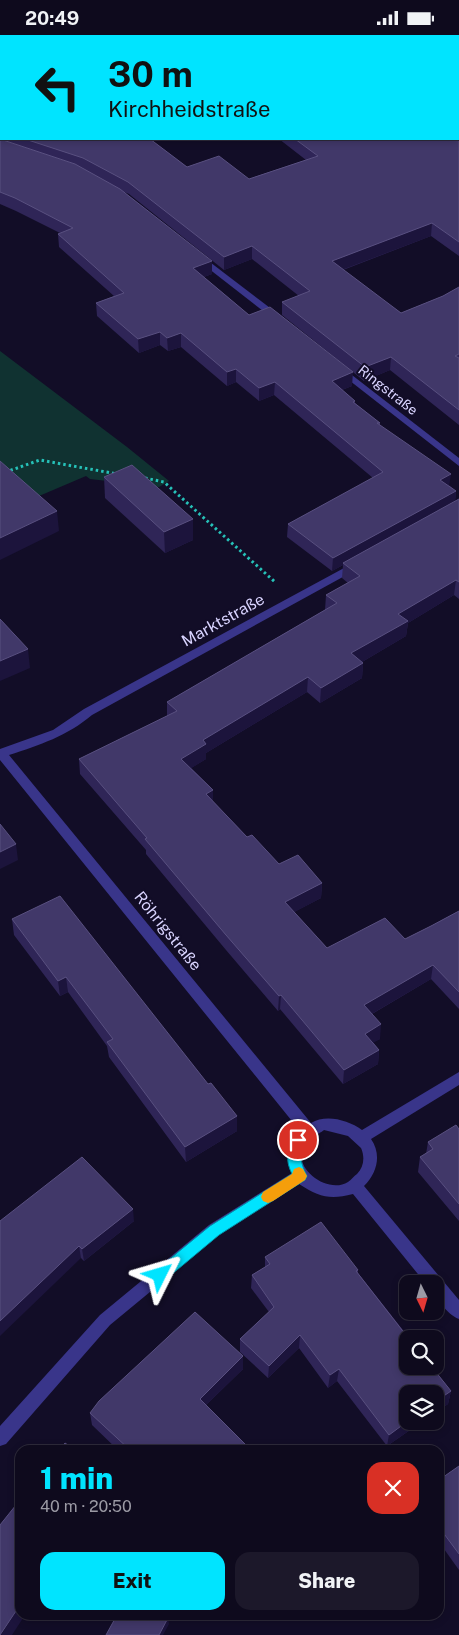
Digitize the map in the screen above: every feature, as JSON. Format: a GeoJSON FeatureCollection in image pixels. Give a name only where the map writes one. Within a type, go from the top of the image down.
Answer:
{"type":"FeatureCollection","features":[{"type":"Feature","properties":{"kind":"street"},"geometry":{"type":"LineString","coordinates":[[190,249],[289,327]]}},
{"type":"Feature","properties":{"kind":"street","name":"Ringstraße"},"geometry":{"type":"LineString","coordinates":[[333,363],[459,463]]}},
{"type":"Feature","properties":{"kind":"street","name":"Marktstraße"},"geometry":{"type":"LineString","coordinates":[[0,753],[30,745],[73,726],[88,712],[368,558]]}},
{"type":"Feature","properties":{"kind":"street","name":"Röhrigstraße"},"geometry":{"type":"LineString","coordinates":[[0,753],[308,1130]]}},
{"type":"Feature","properties":{"kind":"street"},"geometry":{"type":"LineString","coordinates":[[362,1137],[459,1078]]}},
{"type":"Feature","properties":{"kind":"street"},"geometry":{"type":"LineString","coordinates":[[322,1124],[335,1124],[352,1129],[362,1137],[368,1145],[371,1157],[369,1168],[355,1186],[337,1191],[324,1191],[310,1185],[300,1176],[294,1165],[293,1153],[298,1140],[308,1130],[322,1124]]}},
{"type":"Feature","properties":{"kind":"street"},"geometry":{"type":"LineString","coordinates":[[0,1438],[105,1320],[214,1230],[300,1176]]}},
{"type":"Feature","properties":{"kind":"street"},"geometry":{"type":"LineString","coordinates":[[355,1186],[459,1312]]}},
{"type":"Feature","properties":{"kind":"path"},"geometry":{"type":"LineString","coordinates":[[0,474],[40,461],[126,475]]}},
{"type":"Feature","properties":{"kind":"path"},"geometry":{"type":"LineString","coordinates":[[136,477],[164,482],[294,599]]}},
{"type":"Feature","properties":{"kind":"green space"},"geometry":{"type":"Polygon","coordinates":[[[0,351],[169,481],[159,487],[90,479],[86,476],[25,502],[0,482],[0,351]]]}},
{"type":"Feature","properties":{"kind":"building"},"geometry":{"type":"Polygon","coordinates":[[[0,140],[75,164],[120,189],[212,261],[193,268],[249,315],[270,307],[353,372],[332,381],[355,401],[353,402],[380,423],[377,423],[451,474],[440,480],[456,491],[333,558],[288,524],[383,472],[275,382],[259,388],[236,369],[227,372],[181,333],[167,338],[160,332],[138,339],[96,303],[124,293],[58,234],[73,228],[0,192],[0,140]]]}},
{"type":"Feature","properties":{"kind":"building"},"geometry":{"type":"Polygon","coordinates":[[[28,140],[151,140],[187,167],[219,156],[249,179],[318,156],[296,140],[459,140],[459,242],[432,223],[332,261],[401,313],[443,296],[459,287],[459,354],[455,356],[459,358],[459,410],[391,357],[365,367],[282,302],[310,291],[252,246],[224,257],[128,182],[83,158],[28,140]]]}},
{"type":"Feature","properties":{"kind":"building"},"geometry":{"type":"Polygon","coordinates":[[[0,461],[57,511],[0,538],[0,461]]]}},
{"type":"Feature","properties":{"kind":"building"},"geometry":{"type":"Polygon","coordinates":[[[132,465],[193,519],[164,532],[104,477],[132,465]]]}},
{"type":"Feature","properties":{"kind":"building"},"geometry":{"type":"Polygon","coordinates":[[[459,499],[459,582],[456,580],[398,614],[408,621],[351,653],[363,663],[321,688],[308,677],[203,740],[206,744],[181,759],[213,790],[206,794],[247,837],[252,835],[279,864],[298,855],[322,883],[285,902],[327,948],[385,918],[405,939],[459,911],[459,992],[433,965],[364,1005],[381,1024],[365,1034],[379,1050],[344,1070],[281,995],[279,996],[226,935],[145,839],[147,838],[79,759],[177,711],[167,702],[337,603],[326,595],[360,576],[343,563],[459,499]]]}},
{"type":"Feature","properties":{"kind":"building"},"geometry":{"type":"Polygon","coordinates":[[[0,619],[28,649],[0,661],[0,619]]]}},
{"type":"Feature","properties":{"kind":"building"},"geometry":{"type":"Polygon","coordinates":[[[0,824],[16,844],[0,852],[0,824]]]}},
{"type":"Feature","properties":{"kind":"building"},"geometry":{"type":"Polygon","coordinates":[[[60,896],[208,1084],[211,1083],[237,1116],[185,1147],[107,1042],[113,1039],[66,977],[58,981],[12,919],[60,896]]]}},
{"type":"Feature","properties":{"kind":"building"},"geometry":{"type":"Polygon","coordinates":[[[456,1125],[459,1129],[459,1204],[420,1157],[433,1149],[428,1142],[456,1125]]]}},
{"type":"Feature","properties":{"kind":"building"},"geometry":{"type":"Polygon","coordinates":[[[82,1157],[133,1209],[82,1249],[79,1246],[0,1321],[0,1221],[82,1157]]]}},
{"type":"Feature","properties":{"kind":"building"},"geometry":{"type":"Polygon","coordinates":[[[321,1222],[402,1330],[399,1330],[399,1375],[438,1375],[451,1391],[444,1396],[444,1385],[399,1385],[399,1428],[389,1435],[339,1369],[330,1375],[300,1335],[269,1366],[240,1339],[274,1307],[252,1275],[270,1264],[265,1257],[321,1222]]]}},
{"type":"Feature","properties":{"kind":"building"},"geometry":{"type":"Polygon","coordinates":[[[195,1312],[243,1356],[200,1399],[246,1445],[125,1445],[90,1413],[99,1401],[195,1312]]]}},
{"type":"Feature","properties":{"kind":"building"},"geometry":{"type":"Polygon","coordinates":[[[459,1466],[459,1554],[444,1534],[444,1476],[459,1466]]]}},
{"type":"Feature","properties":{"kind":"building"},"geometry":{"type":"Polygon","coordinates":[[[15,1506],[15,1612],[0,1635],[0,1525],[15,1506]]]}},
{"type":"Feature","properties":{"kind":"building"},"geometry":{"type":"Polygon","coordinates":[[[114,1620],[167,1620],[159,1635],[106,1635],[114,1620]]]}},
{"type":"Feature","properties":{"kind":"slow traffic"},"geometry":{"type":"LineString","coordinates":[[268,1197],[300,1176],[299,1173]]}},
{"type":"Feature","properties":{"kind":"route"},"geometry":{"type":"LineString","coordinates":[[160,1275],[214,1230],[300,1176],[294,1165],[293,1153],[298,1140]]}}]}
